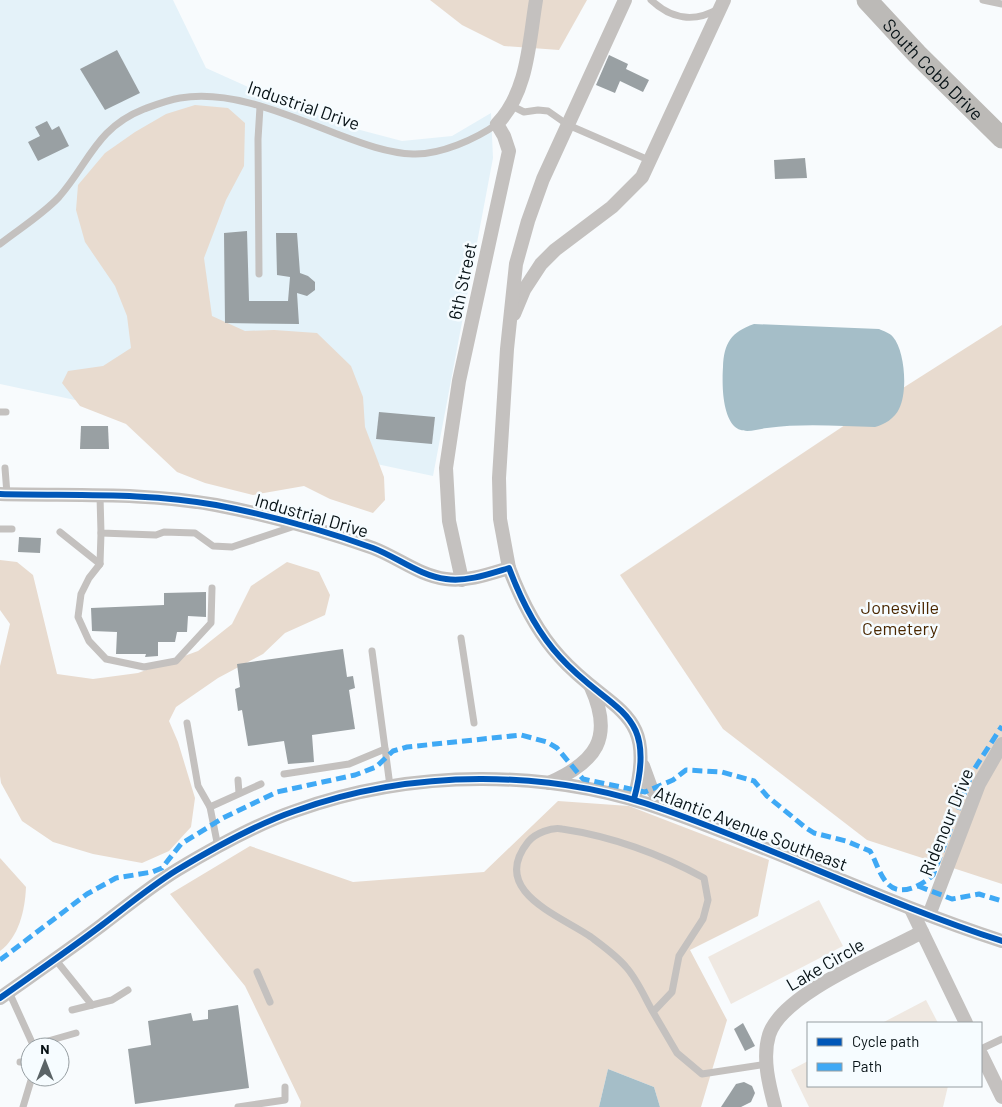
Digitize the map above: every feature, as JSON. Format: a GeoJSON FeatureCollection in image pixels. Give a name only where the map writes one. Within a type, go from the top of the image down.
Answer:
{"type":"FeatureCollection","features":[{"type":"Feature","properties":{"kind":"main road","name":"South Cobb Drive"},"geometry":{"type":"LineString","coordinates":[[867,0],[917,54],[1002,138]]}},
{"type":"Feature","properties":{"kind":"street"},"geometry":{"type":"LineString","coordinates":[[497,124],[512,106],[521,85],[536,0]]}},
{"type":"Feature","properties":{"kind":"street"},"geometry":{"type":"LineString","coordinates":[[625,0],[544,179],[521,244],[516,264],[509,326],[499,493],[500,519],[509,568],[523,601],[549,643],[591,687],[627,716],[638,738],[642,763],[654,793],[670,811]]}},
{"type":"Feature","properties":{"kind":"street"},"geometry":{"type":"LineString","coordinates":[[509,326],[524,290],[541,264],[555,250],[625,196],[651,162],[723,4]]}},
{"type":"Feature","properties":{"kind":"street","name":"6th Street"},"geometry":{"type":"LineString","coordinates":[[462,580],[447,510],[446,468],[460,381],[509,151],[504,136],[497,124]]}},
{"type":"Feature","properties":{"kind":"street","name":"Industrial Drive"},"geometry":{"type":"LineString","coordinates":[[3,494],[100,496],[200,502],[260,515],[373,548],[430,575],[445,579],[462,580],[509,568]]}},
{"type":"Feature","properties":{"kind":"street"},"geometry":{"type":"LineString","coordinates":[[549,783],[566,776],[586,762],[600,738],[601,719],[591,687]]}},
{"type":"Feature","properties":{"kind":"street","name":"Ridenour Drive"},"geometry":{"type":"LineString","coordinates":[[929,915],[979,784],[1002,744]]}},
{"type":"Feature","properties":{"kind":"street"},"geometry":{"type":"LineString","coordinates":[[634,799],[642,763]]}},
{"type":"Feature","properties":{"kind":"street","name":"Atlantic Avenue Southeast"},"geometry":{"type":"LineString","coordinates":[[4,995],[55,959],[140,894],[218,847],[292,812],[342,797],[390,786],[441,781],[492,780],[549,783],[634,799],[670,811],[912,909],[1002,940]]}},
{"type":"Feature","properties":{"kind":"street"},"geometry":{"type":"LineString","coordinates":[[912,909],[966,1022]]}},
{"type":"Feature","properties":{"kind":"street","name":"Lake Circle"},"geometry":{"type":"LineString","coordinates":[[775,1107],[768,1083],[766,1050],[769,1034],[792,1003],[838,976],[922,932]]}},
{"type":"Feature","properties":{"kind":"street"},"geometry":{"type":"LineString","coordinates":[[982,1056],[1002,1097]]}},
{"type":"Feature","properties":{"kind":"lane"},"geometry":{"type":"LineString","coordinates":[[651,0],[663,10],[687,19],[706,16],[723,4]]}},
{"type":"Feature","properties":{"kind":"lane"},"geometry":{"type":"LineString","coordinates":[[984,0],[1002,4]]}},
{"type":"Feature","properties":{"kind":"lane","name":"Industrial Drive"},"geometry":{"type":"LineString","coordinates":[[0,244],[59,196],[102,137],[114,127],[142,110],[179,98],[204,96],[260,107],[364,144],[414,155],[462,143],[497,124]]}},
{"type":"Feature","properties":{"kind":"lane"},"geometry":{"type":"LineString","coordinates":[[512,106],[524,112],[548,111],[568,125],[651,162]]}},
{"type":"Feature","properties":{"kind":"lane"},"geometry":{"type":"LineString","coordinates":[[259,274],[258,139],[260,107]]}},
{"type":"Feature","properties":{"kind":"lane"},"geometry":{"type":"LineString","coordinates":[[3,494],[6,468]]}},
{"type":"Feature","properties":{"kind":"lane"},"geometry":{"type":"LineString","coordinates":[[100,496],[100,564],[89,578],[81,594],[78,617],[88,641],[106,660],[144,668],[176,661],[211,623],[212,588]]}},
{"type":"Feature","properties":{"kind":"lane"},"geometry":{"type":"LineString","coordinates":[[101,533],[156,535],[164,532],[195,533],[213,546],[232,547],[297,526]]}},
{"type":"Feature","properties":{"kind":"lane"},"geometry":{"type":"LineString","coordinates":[[0,529],[12,529]]}},
{"type":"Feature","properties":{"kind":"lane"},"geometry":{"type":"LineString","coordinates":[[60,532],[100,564]]}},
{"type":"Feature","properties":{"kind":"lane"},"geometry":{"type":"LineString","coordinates":[[461,638],[474,723]]}},
{"type":"Feature","properties":{"kind":"lane"},"geometry":{"type":"LineString","coordinates":[[372,651],[390,786]]}},
{"type":"Feature","properties":{"kind":"lane"},"geometry":{"type":"LineString","coordinates":[[187,723],[198,786],[210,807],[218,847]]}},
{"type":"Feature","properties":{"kind":"lane"},"geometry":{"type":"LineString","coordinates":[[284,774],[348,764],[385,749]]}},
{"type":"Feature","properties":{"kind":"lane"},"geometry":{"type":"LineString","coordinates":[[238,780],[239,793]]}},
{"type":"Feature","properties":{"kind":"lane"},"geometry":{"type":"LineString","coordinates":[[210,807],[261,784]]}},
{"type":"Feature","properties":{"kind":"lane"},"geometry":{"type":"LineString","coordinates":[[653,1012],[672,992],[679,956],[703,919],[708,900],[704,878],[680,864],[592,833],[554,827],[531,839],[518,856],[517,874],[520,886],[543,909],[591,938],[626,967],[677,1053],[702,1074],[767,1064]]}},
{"type":"Feature","properties":{"kind":"lane"},"geometry":{"type":"LineString","coordinates":[[55,959],[92,1005]]}},
{"type":"Feature","properties":{"kind":"lane"},"geometry":{"type":"LineString","coordinates":[[257,972],[270,1002]]}},
{"type":"Feature","properties":{"kind":"lane"},"geometry":{"type":"LineString","coordinates":[[72,1010],[112,1000],[128,990]]}},
{"type":"Feature","properties":{"kind":"lane"},"geometry":{"type":"LineString","coordinates":[[4,995],[29,1037]]}},
{"type":"Feature","properties":{"kind":"lane"},"geometry":{"type":"LineString","coordinates":[[66,1037],[76,1034]]}},
{"type":"Feature","properties":{"kind":"lane"},"geometry":{"type":"LineString","coordinates":[[982,1049],[1002,1039]]}},
{"type":"Feature","properties":{"kind":"lane"},"geometry":{"type":"LineString","coordinates":[[23,1107],[29,1087]]}},
{"type":"Feature","properties":{"kind":"lane"},"geometry":{"type":"LineString","coordinates":[[238,1107],[285,1100],[285,1087]]}},
{"type":"Feature","properties":{"kind":"shaded area"},"geometry":{"type":"Polygon","coordinates":[[[0,0],[173,0],[206,68],[264,94],[345,126],[402,141],[452,136],[491,113],[493,158],[433,476],[0,384],[0,0]]]}},
{"type":"Feature","properties":{"kind":"shaded area"},"geometry":{"type":"Polygon","coordinates":[[[819,900],[843,946],[731,1004],[708,957],[819,900]]]}},
{"type":"Feature","properties":{"kind":"shaded area"},"geometry":{"type":"Polygon","coordinates":[[[926,1000],[937,1022],[884,1022],[926,1000]]]}},
{"type":"Feature","properties":{"kind":"shaded area"},"geometry":{"type":"Polygon","coordinates":[[[807,1062],[807,1087],[948,1087],[943,1107],[809,1107],[791,1070],[807,1062]]]}},
{"type":"Feature","properties":{"kind":"green space"},"geometry":{"type":"Polygon","coordinates":[[[430,0],[587,0],[559,50],[504,46],[462,25],[430,0]]]}},
{"type":"Feature","properties":{"kind":"green space"},"geometry":{"type":"Polygon","coordinates":[[[195,105],[228,108],[245,123],[244,166],[226,200],[204,258],[212,316],[245,331],[274,330],[317,333],[351,366],[363,397],[365,427],[384,477],[385,500],[373,513],[330,499],[304,486],[253,495],[205,483],[177,472],[126,424],[80,406],[62,383],[68,371],[103,366],[131,348],[127,316],[115,286],[85,242],[76,210],[78,185],[105,153],[135,132],[166,114],[195,105]]]}},
{"type":"Feature","properties":{"kind":"green space","name":"Jonesville Cemetery"},"geometry":{"type":"Polygon","coordinates":[[[1002,325],[1002,884],[867,840],[723,729],[620,575],[851,421],[1002,325]]]}},
{"type":"Feature","properties":{"kind":"green space"},"geometry":{"type":"Polygon","coordinates":[[[0,560],[17,562],[33,575],[57,674],[93,679],[138,673],[198,651],[232,624],[251,586],[287,562],[319,572],[330,595],[325,615],[285,633],[263,654],[218,678],[176,707],[169,721],[178,742],[195,798],[191,827],[169,851],[142,863],[93,854],[53,842],[22,821],[1,783],[0,776],[0,666],[10,624],[0,610],[0,560]]]}},
{"type":"Feature","properties":{"kind":"green space"},"geometry":{"type":"Polygon","coordinates":[[[558,801],[629,806],[769,860],[758,916],[690,950],[727,1020],[701,1107],[660,1107],[654,1087],[608,1069],[599,1107],[300,1107],[301,1102],[245,986],[170,894],[250,846],[353,882],[484,872],[558,801]]]}},
{"type":"Feature","properties":{"kind":"green space"},"geometry":{"type":"Polygon","coordinates":[[[0,858],[26,887],[20,922],[12,938],[0,951],[0,858]]]}},
{"type":"Feature","properties":{"kind":"water"},"geometry":{"type":"Polygon","coordinates":[[[754,324],[879,329],[890,334],[897,343],[903,361],[904,372],[904,393],[897,412],[889,421],[875,427],[807,425],[780,426],[750,431],[738,429],[730,420],[725,406],[723,381],[725,351],[730,339],[734,335],[754,324]]]}},
{"type":"Feature","properties":{"kind":"water"},"geometry":{"type":"Polygon","coordinates":[[[608,1069],[654,1087],[660,1107],[599,1107],[608,1069]]]}},
{"type":"Feature","properties":{"kind":"building"},"geometry":{"type":"Polygon","coordinates":[[[117,50],[140,93],[105,110],[80,69],[117,50]]]}},
{"type":"Feature","properties":{"kind":"building"},"geometry":{"type":"Polygon","coordinates":[[[609,55],[628,64],[626,69],[649,80],[643,92],[620,81],[615,93],[596,85],[609,55]]]}},
{"type":"Feature","properties":{"kind":"building"},"geometry":{"type":"Polygon","coordinates":[[[47,121],[52,130],[59,126],[69,146],[38,161],[28,142],[40,136],[35,127],[47,121]]]}},
{"type":"Feature","properties":{"kind":"building"},"geometry":{"type":"Polygon","coordinates":[[[805,158],[807,178],[775,179],[774,160],[805,158]]]}},
{"type":"Feature","properties":{"kind":"building"},"geometry":{"type":"Polygon","coordinates":[[[247,231],[249,301],[288,301],[290,277],[277,275],[276,233],[297,233],[300,273],[308,276],[315,282],[315,290],[307,296],[297,293],[299,324],[225,323],[224,233],[247,231]]]}},
{"type":"Feature","properties":{"kind":"building"},"geometry":{"type":"Polygon","coordinates":[[[379,412],[435,417],[432,444],[376,439],[379,412]]]}},
{"type":"Feature","properties":{"kind":"building"},"geometry":{"type":"Polygon","coordinates":[[[81,426],[108,426],[109,449],[80,449],[81,426]]]}},
{"type":"Feature","properties":{"kind":"building"},"geometry":{"type":"Polygon","coordinates":[[[19,537],[41,538],[40,553],[18,552],[19,537]]]}},
{"type":"Feature","properties":{"kind":"building"},"geometry":{"type":"Polygon","coordinates":[[[206,592],[206,617],[188,616],[187,632],[177,632],[175,642],[158,642],[158,656],[145,657],[146,654],[116,654],[117,632],[92,631],[91,608],[164,605],[164,593],[206,592]]]}},
{"type":"Feature","properties":{"kind":"building"},"geometry":{"type":"Polygon","coordinates":[[[343,649],[347,677],[353,676],[355,688],[349,690],[355,729],[312,735],[314,762],[288,764],[284,741],[248,746],[242,710],[238,711],[235,689],[240,687],[237,664],[343,649]]]}},
{"type":"Feature","properties":{"kind":"building"},"geometry":{"type":"Polygon","coordinates":[[[238,1005],[249,1088],[135,1104],[128,1049],[151,1045],[148,1021],[191,1013],[193,1021],[208,1019],[208,1010],[238,1005]]]}},
{"type":"Feature","properties":{"kind":"building"},"geometry":{"type":"Polygon","coordinates":[[[743,1023],[755,1046],[745,1051],[734,1029],[743,1023]]]}},
{"type":"Feature","properties":{"kind":"building"},"geometry":{"type":"Polygon","coordinates":[[[744,1082],[752,1086],[755,1093],[751,1102],[741,1107],[721,1107],[736,1084],[744,1082]]]}},
{"type":"Feature","properties":{"kind":"marked path"},"geometry":{"type":"LineString","coordinates":[[0,960],[87,894],[116,878],[152,872],[162,868],[181,844],[223,818],[277,792],[355,775],[376,767],[393,751],[407,747],[521,735],[547,742],[557,748],[583,779],[645,792],[673,780],[686,770],[722,772],[754,781],[767,796],[814,833],[846,841],[870,851],[887,883],[892,887],[904,890],[923,883],[933,875],[973,771],[1002,726]]}},
{"type":"Feature","properties":{"kind":"marked path"},"geometry":{"type":"LineString","coordinates":[[918,886],[952,899],[979,894],[1002,901]]}},
{"type":"Feature","properties":{"kind":"cycle path"},"geometry":{"type":"LineString","coordinates":[[0,494],[108,495],[189,501],[255,513],[335,535],[373,548],[436,577],[454,580],[486,575],[509,568],[530,615],[544,637],[560,657],[625,715],[635,729],[640,746],[640,769],[634,799]]}},
{"type":"Feature","properties":{"kind":"cycle path"},"geometry":{"type":"LineString","coordinates":[[0,998],[177,870],[235,838],[280,816],[339,797],[385,787],[432,781],[480,779],[528,781],[575,787],[621,796],[665,810],[750,842],[917,911],[1002,941]]}}]}
